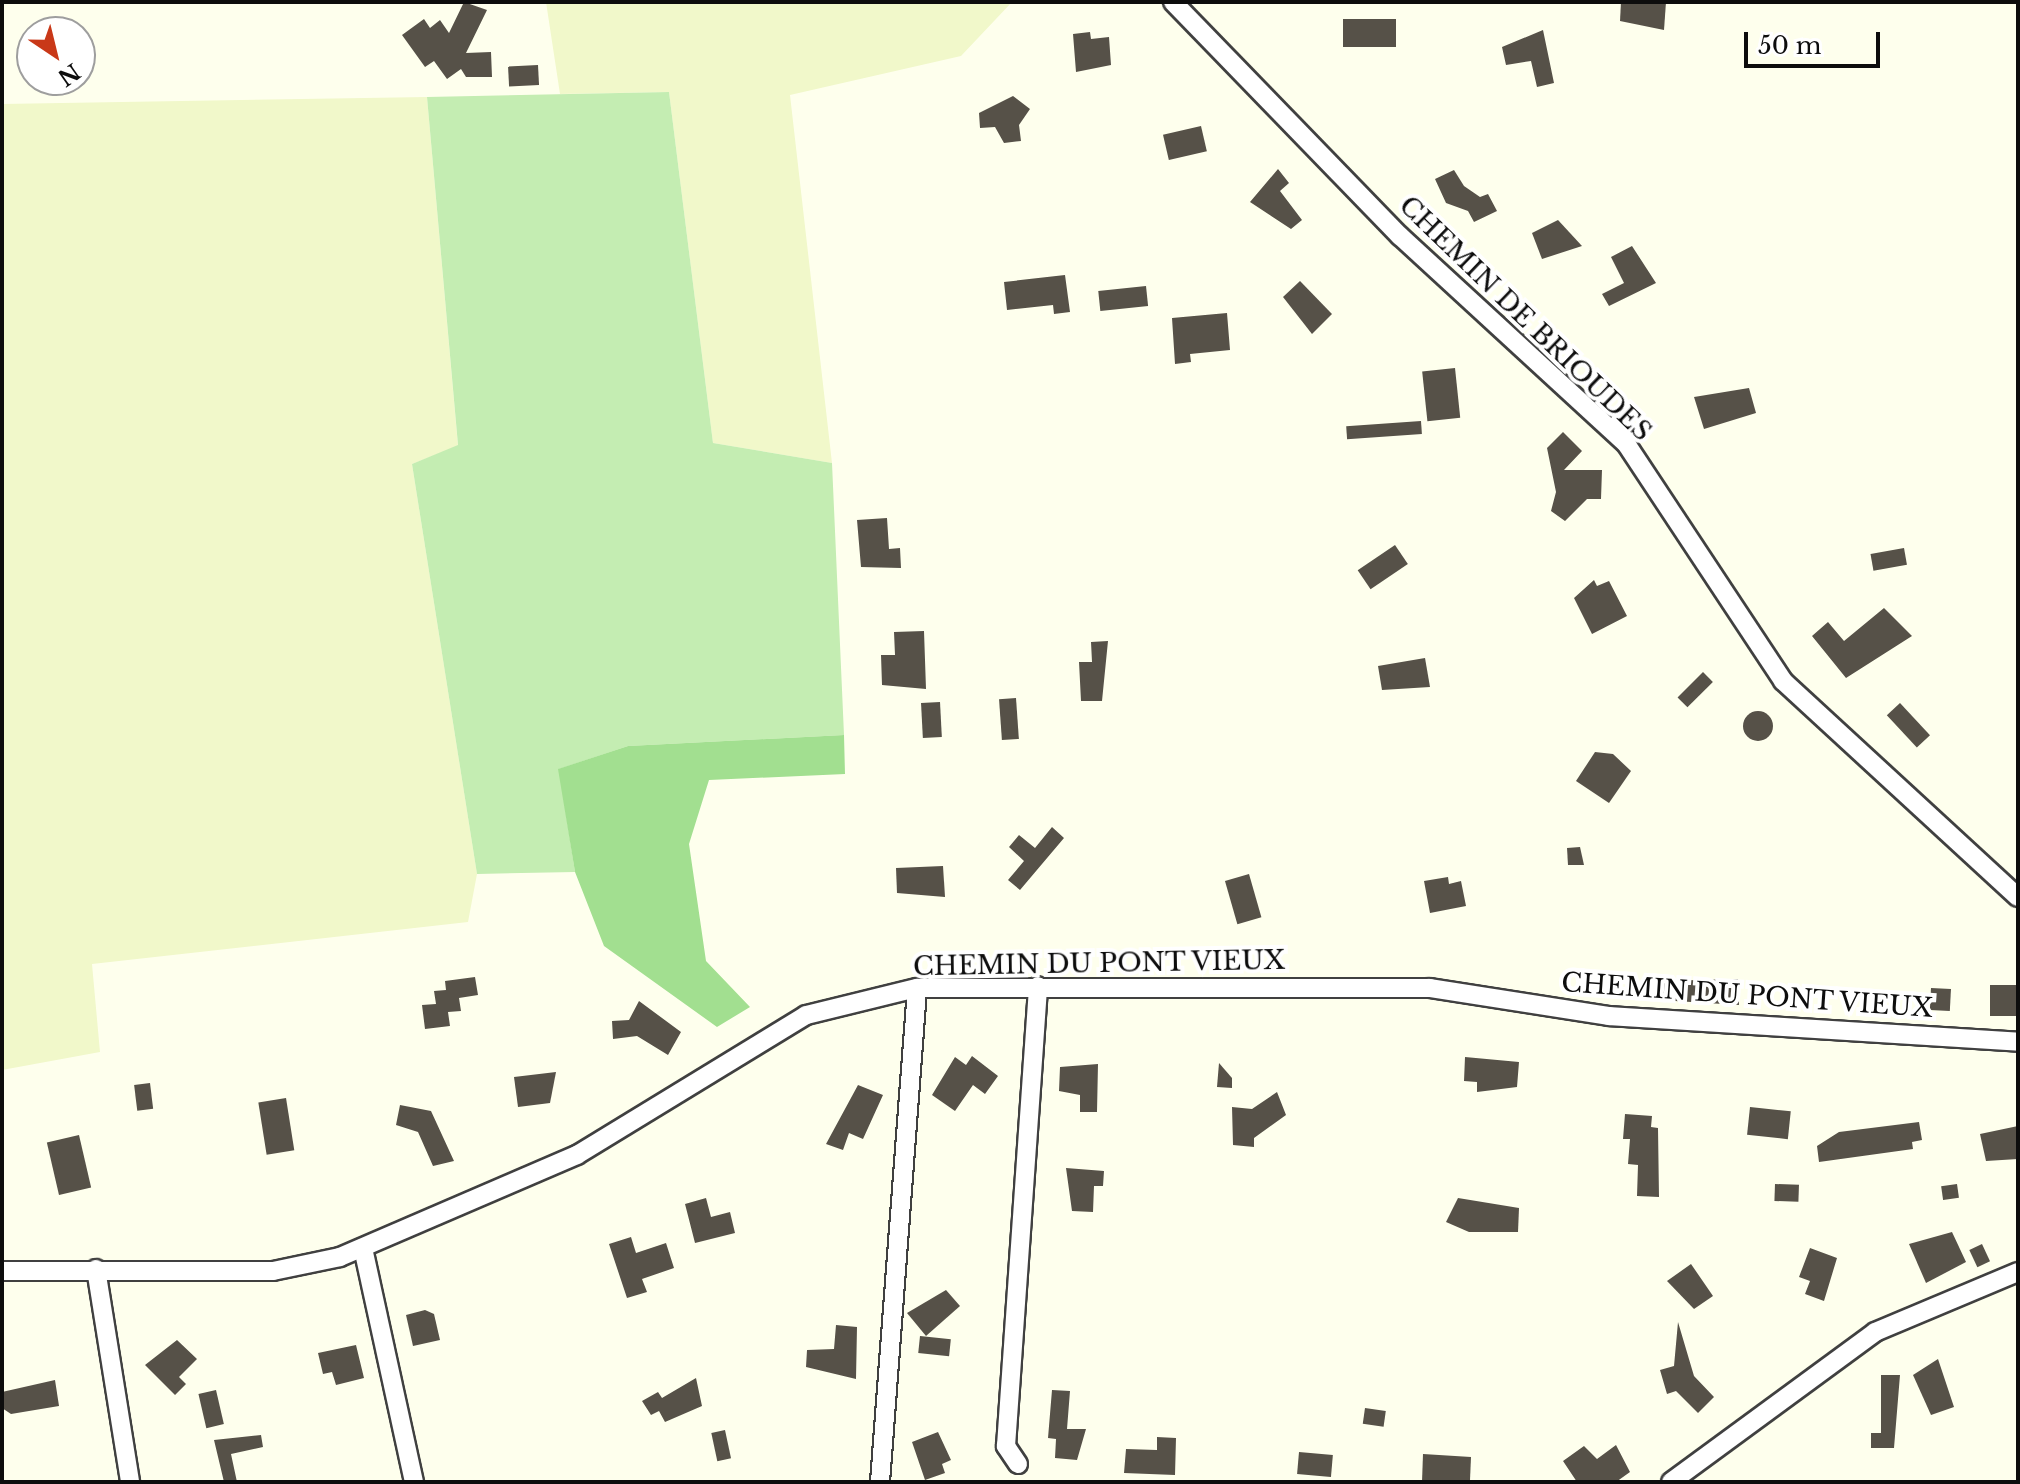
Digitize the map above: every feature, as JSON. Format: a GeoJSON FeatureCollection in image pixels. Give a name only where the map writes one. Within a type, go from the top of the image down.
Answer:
{"type":"FeatureCollection","features":[{"type":"Feature","properties":{"kind":"street","name":"CHEMIN DE BRIOUDES"},"geometry":{"type":"LineString","coordinates":[[1173,2],[1400,236],[1627,445],[1783,681],[2018,897]]}},
{"type":"Feature","properties":{"kind":"street"},"geometry":{"type":"LineString","coordinates":[[1018,1464],[1006,1446],[1038,986]]}},
{"type":"Feature","properties":{"kind":"street","name":"CHEMIN DU PONT VIEUX"},"geometry":{"type":"LineString","coordinates":[[2,1271],[273,1271],[363,1248],[577,1155],[806,1015],[917,988],[1430,988],[1609,1016],[2018,1042]]}},
{"type":"Feature","properties":{"kind":"street"},"geometry":{"type":"LineString","coordinates":[[880,1482],[917,988]]}},
{"type":"Feature","properties":{"kind":"street"},"geometry":{"type":"LineString","coordinates":[[363,1248],[414,1482]]}},
{"type":"Feature","properties":{"kind":"street"},"geometry":{"type":"LineString","coordinates":[[96,1269],[130,1482]]}},
{"type":"Feature","properties":{"kind":"street"},"geometry":{"type":"LineString","coordinates":[[1671,1482],[1875,1332],[2018,1272]]}},
{"type":"Feature","properties":{"kind":"green space"},"geometry":{"type":"Polygon","coordinates":[[[546,2],[1012,2],[961,56],[790,95],[832,463],[713,443],[669,92],[560,94],[546,2]]]}},
{"type":"Feature","properties":{"kind":"green space"},"geometry":{"type":"Polygon","coordinates":[[[669,92],[713,443],[832,463],[844,735],[628,746],[559,769],[575,872],[477,874],[412,464],[458,445],[427,97],[669,92]]]}},
{"type":"Feature","properties":{"kind":"green space"},"geometry":{"type":"Polygon","coordinates":[[[427,97],[458,446],[412,464],[477,874],[468,922],[92,964],[100,1052],[2,1070],[2,104],[427,97]]]}},
{"type":"Feature","properties":{"kind":"green space"},"geometry":{"type":"Polygon","coordinates":[[[844,735],[845,774],[709,780],[689,844],[706,961],[750,1007],[717,1027],[604,946],[575,872],[558,769],[628,746],[844,735]]]}},
{"type":"Feature","properties":{"kind":"building"},"geometry":{"type":"Polygon","coordinates":[[[464,2],[487,10],[466,53],[491,52],[492,77],[466,77],[461,69],[447,79],[434,61],[425,67],[402,35],[424,19],[430,28],[440,20],[449,33],[464,2]]]}},
{"type":"Feature","properties":{"kind":"building"},"geometry":{"type":"Polygon","coordinates":[[[1621,2],[1666,2],[1664,30],[1620,21],[1621,2]]]}},
{"type":"Feature","properties":{"kind":"building"},"geometry":{"type":"Polygon","coordinates":[[[1343,19],[1396,19],[1396,47],[1343,47],[1343,19]]]}},
{"type":"Feature","properties":{"kind":"building"},"geometry":{"type":"Polygon","coordinates":[[[1543,30],[1554,83],[1537,87],[1531,61],[1506,65],[1502,47],[1543,30]]]}},
{"type":"Feature","properties":{"kind":"building"},"geometry":{"type":"Polygon","coordinates":[[[1090,32],[1091,39],[1109,37],[1111,65],[1076,72],[1073,34],[1090,32]]]}},
{"type":"Feature","properties":{"kind":"building"},"geometry":{"type":"Polygon","coordinates":[[[538,65],[539,85],[509,87],[508,67],[538,65]]]}},
{"type":"Feature","properties":{"kind":"building"},"geometry":{"type":"Polygon","coordinates":[[[1013,96],[1030,109],[1019,125],[1021,141],[1004,143],[995,127],[980,128],[979,113],[1013,96]]]}},
{"type":"Feature","properties":{"kind":"building"},"geometry":{"type":"Polygon","coordinates":[[[1201,126],[1207,151],[1169,160],[1163,135],[1201,126]]]}},
{"type":"Feature","properties":{"kind":"building"},"geometry":{"type":"Polygon","coordinates":[[[1278,169],[1289,183],[1280,191],[1302,220],[1291,229],[1250,202],[1278,169]]]}},
{"type":"Feature","properties":{"kind":"building"},"geometry":{"type":"Polygon","coordinates":[[[1454,170],[1464,186],[1480,197],[1488,194],[1497,211],[1474,222],[1468,211],[1446,203],[1435,179],[1454,170]]]}},
{"type":"Feature","properties":{"kind":"building"},"geometry":{"type":"Polygon","coordinates":[[[1558,220],[1582,246],[1542,259],[1532,233],[1558,220]]]}},
{"type":"Feature","properties":{"kind":"building"},"geometry":{"type":"Polygon","coordinates":[[[1632,246],[1656,283],[1609,306],[1602,294],[1624,283],[1611,257],[1632,246]]]}},
{"type":"Feature","properties":{"kind":"building"},"geometry":{"type":"Polygon","coordinates":[[[1065,275],[1070,312],[1054,314],[1053,305],[1007,310],[1004,282],[1065,275]]]}},
{"type":"Feature","properties":{"kind":"building"},"geometry":{"type":"Polygon","coordinates":[[[1300,281],[1332,314],[1312,334],[1283,297],[1300,281]]]}},
{"type":"Feature","properties":{"kind":"building"},"geometry":{"type":"Polygon","coordinates":[[[1146,286],[1148,306],[1100,311],[1098,291],[1146,286]]]}},
{"type":"Feature","properties":{"kind":"building"},"geometry":{"type":"Polygon","coordinates":[[[1227,313],[1230,350],[1190,354],[1191,362],[1175,364],[1172,318],[1227,313]]]}},
{"type":"Feature","properties":{"kind":"building"},"geometry":{"type":"Polygon","coordinates":[[[1455,368],[1460,418],[1427,421],[1422,371],[1455,368]]]}},
{"type":"Feature","properties":{"kind":"building"},"geometry":{"type":"Polygon","coordinates":[[[1749,388],[1756,413],[1704,429],[1694,397],[1749,388]]]}},
{"type":"Feature","properties":{"kind":"building"},"geometry":{"type":"Polygon","coordinates":[[[1421,421],[1422,434],[1347,439],[1346,426],[1421,421]]]}},
{"type":"Feature","properties":{"kind":"building"},"geometry":{"type":"Polygon","coordinates":[[[1563,432],[1582,451],[1564,470],[1602,470],[1601,499],[1587,499],[1565,521],[1551,511],[1556,492],[1547,448],[1563,432]]]}},
{"type":"Feature","properties":{"kind":"building"},"geometry":{"type":"Polygon","coordinates":[[[887,518],[889,549],[900,548],[901,568],[861,567],[857,520],[887,518]]]}},
{"type":"Feature","properties":{"kind":"building"},"geometry":{"type":"Polygon","coordinates":[[[1395,545],[1408,564],[1371,589],[1358,570],[1395,545]]]}},
{"type":"Feature","properties":{"kind":"building"},"geometry":{"type":"Polygon","coordinates":[[[1904,548],[1907,565],[1873,571],[1871,554],[1904,548]]]}},
{"type":"Feature","properties":{"kind":"building"},"geometry":{"type":"Polygon","coordinates":[[[1594,580],[1597,586],[1609,581],[1627,616],[1592,634],[1574,598],[1594,580]]]}},
{"type":"Feature","properties":{"kind":"building"},"geometry":{"type":"Polygon","coordinates":[[[1884,608],[1912,636],[1846,678],[1812,636],[1828,622],[1844,641],[1884,608]]]}},
{"type":"Feature","properties":{"kind":"building"},"geometry":{"type":"Polygon","coordinates":[[[924,631],[926,689],[882,685],[881,655],[895,655],[894,632],[924,631]]]}},
{"type":"Feature","properties":{"kind":"building"},"geometry":{"type":"Polygon","coordinates":[[[1108,641],[1102,701],[1081,701],[1079,662],[1092,662],[1091,642],[1108,641]]]}},
{"type":"Feature","properties":{"kind":"building"},"geometry":{"type":"Polygon","coordinates":[[[1425,658],[1430,687],[1382,690],[1378,666],[1425,658]]]}},
{"type":"Feature","properties":{"kind":"building"},"geometry":{"type":"Polygon","coordinates":[[[1703,672],[1713,682],[1687,707],[1678,697],[1703,672]]]}},
{"type":"Feature","properties":{"kind":"building"},"geometry":{"type":"Polygon","coordinates":[[[1016,698],[1019,739],[1002,740],[999,699],[1016,698]]]}},
{"type":"Feature","properties":{"kind":"building"},"geometry":{"type":"Polygon","coordinates":[[[940,702],[942,737],[923,738],[921,703],[940,702]]]}},
{"type":"Feature","properties":{"kind":"building"},"geometry":{"type":"Polygon","coordinates":[[[1900,703],[1930,735],[1917,747],[1887,715],[1900,703]]]}},
{"type":"Feature","properties":{"kind":"building"},"geometry":{"type":"Polygon","coordinates":[[[1758,711],[1764,712],[1772,720],[1772,732],[1764,740],[1758,741],[1752,740],[1744,732],[1743,726],[1744,720],[1752,712],[1758,711]]]}},
{"type":"Feature","properties":{"kind":"building"},"geometry":{"type":"Polygon","coordinates":[[[1595,752],[1613,754],[1631,771],[1609,803],[1576,781],[1595,752]]]}},
{"type":"Feature","properties":{"kind":"building"},"geometry":{"type":"Polygon","coordinates":[[[1052,827],[1064,838],[1020,890],[1008,880],[1024,861],[1009,847],[1019,835],[1035,848],[1052,827]]]}},
{"type":"Feature","properties":{"kind":"building"},"geometry":{"type":"Polygon","coordinates":[[[1580,847],[1584,865],[1568,865],[1567,848],[1580,847]]]}},
{"type":"Feature","properties":{"kind":"building"},"geometry":{"type":"Polygon","coordinates":[[[943,866],[945,897],[897,893],[896,868],[943,866]]]}},
{"type":"Feature","properties":{"kind":"building"},"geometry":{"type":"Polygon","coordinates":[[[1249,874],[1261,917],[1237,924],[1225,881],[1249,874]]]}},
{"type":"Feature","properties":{"kind":"building"},"geometry":{"type":"Polygon","coordinates":[[[1448,877],[1449,884],[1461,881],[1466,906],[1430,913],[1424,881],[1448,877]]]}},
{"type":"Feature","properties":{"kind":"building"},"geometry":{"type":"Polygon","coordinates":[[[475,977],[478,995],[459,998],[461,1011],[448,1012],[450,1026],[425,1029],[422,1005],[436,1004],[434,991],[446,990],[445,981],[475,977]]]}},
{"type":"Feature","properties":{"kind":"building"},"geometry":{"type":"Polygon","coordinates":[[[1738,979],[1739,1005],[1659,1000],[1658,981],[1738,979]]]}},
{"type":"Feature","properties":{"kind":"building"},"geometry":{"type":"Polygon","coordinates":[[[1990,985],[2018,985],[2018,1016],[1990,1016],[1990,985]]]}},
{"type":"Feature","properties":{"kind":"building"},"geometry":{"type":"Polygon","coordinates":[[[1931,988],[1951,989],[1950,1011],[1930,1010],[1931,988]]]}},
{"type":"Feature","properties":{"kind":"building"},"geometry":{"type":"Polygon","coordinates":[[[639,1001],[681,1032],[668,1055],[637,1036],[613,1039],[612,1021],[629,1020],[639,1001]]]}},
{"type":"Feature","properties":{"kind":"building"},"geometry":{"type":"Polygon","coordinates":[[[972,1056],[998,1076],[985,1094],[973,1085],[955,1111],[932,1095],[955,1057],[966,1065],[972,1056]]]}},
{"type":"Feature","properties":{"kind":"building"},"geometry":{"type":"Polygon","coordinates":[[[1465,1057],[1519,1062],[1517,1087],[1477,1092],[1477,1082],[1464,1081],[1465,1057]]]}},
{"type":"Feature","properties":{"kind":"building"},"geometry":{"type":"Polygon","coordinates":[[[1219,1063],[1232,1078],[1232,1088],[1217,1087],[1219,1063]]]}},
{"type":"Feature","properties":{"kind":"building"},"geometry":{"type":"Polygon","coordinates":[[[1098,1064],[1097,1112],[1080,1112],[1080,1095],[1059,1091],[1060,1067],[1098,1064]]]}},
{"type":"Feature","properties":{"kind":"building"},"geometry":{"type":"Polygon","coordinates":[[[556,1072],[550,1103],[518,1107],[514,1077],[556,1072]]]}},
{"type":"Feature","properties":{"kind":"building"},"geometry":{"type":"Polygon","coordinates":[[[150,1083],[153,1109],[137,1111],[134,1085],[150,1083]]]}},
{"type":"Feature","properties":{"kind":"building"},"geometry":{"type":"Polygon","coordinates":[[[858,1085],[883,1095],[863,1139],[849,1133],[843,1150],[826,1144],[858,1085]]]}},
{"type":"Feature","properties":{"kind":"building"},"geometry":{"type":"Polygon","coordinates":[[[1277,1092],[1286,1115],[1254,1138],[1254,1147],[1233,1145],[1232,1107],[1252,1109],[1277,1092]]]}},
{"type":"Feature","properties":{"kind":"building"},"geometry":{"type":"Polygon","coordinates":[[[286,1098],[294,1150],[267,1155],[258,1102],[286,1098]]]}},
{"type":"Feature","properties":{"kind":"building"},"geometry":{"type":"Polygon","coordinates":[[[400,1105],[431,1111],[454,1161],[433,1166],[418,1132],[396,1125],[400,1105]]]}},
{"type":"Feature","properties":{"kind":"building"},"geometry":{"type":"Polygon","coordinates":[[[1750,1107],[1791,1111],[1788,1139],[1747,1135],[1750,1107]]]}},
{"type":"Feature","properties":{"kind":"building"},"geometry":{"type":"Polygon","coordinates":[[[1625,1114],[1652,1116],[1651,1127],[1658,1128],[1659,1197],[1637,1196],[1638,1165],[1628,1164],[1630,1139],[1623,1139],[1625,1114]]]}},
{"type":"Feature","properties":{"kind":"building"},"geometry":{"type":"Polygon","coordinates":[[[1919,1122],[1922,1140],[1912,1142],[1913,1149],[1819,1162],[1817,1146],[1839,1132],[1919,1122]]]}},
{"type":"Feature","properties":{"kind":"building"},"geometry":{"type":"Polygon","coordinates":[[[2018,1126],[2018,1159],[1986,1161],[1980,1134],[2018,1126]]]}},
{"type":"Feature","properties":{"kind":"building"},"geometry":{"type":"Polygon","coordinates":[[[79,1135],[91,1188],[59,1195],[47,1142],[79,1135]]]}},
{"type":"Feature","properties":{"kind":"building"},"geometry":{"type":"Polygon","coordinates":[[[1066,1168],[1104,1171],[1103,1186],[1094,1186],[1093,1212],[1072,1211],[1066,1168]]]}},
{"type":"Feature","properties":{"kind":"building"},"geometry":{"type":"Polygon","coordinates":[[[1775,1184],[1799,1185],[1798,1202],[1774,1201],[1775,1184]]]}},
{"type":"Feature","properties":{"kind":"building"},"geometry":{"type":"Polygon","coordinates":[[[1957,1184],[1959,1198],[1943,1200],[1941,1186],[1957,1184]]]}},
{"type":"Feature","properties":{"kind":"building"},"geometry":{"type":"Polygon","coordinates":[[[706,1198],[711,1217],[730,1212],[735,1233],[695,1243],[685,1204],[706,1198]]]}},
{"type":"Feature","properties":{"kind":"building"},"geometry":{"type":"Polygon","coordinates":[[[1458,1198],[1519,1208],[1518,1232],[1469,1232],[1446,1222],[1458,1198]]]}},
{"type":"Feature","properties":{"kind":"building"},"geometry":{"type":"Polygon","coordinates":[[[1952,1232],[1966,1262],[1926,1283],[1909,1244],[1952,1232]]]}},
{"type":"Feature","properties":{"kind":"building"},"geometry":{"type":"Polygon","coordinates":[[[631,1237],[636,1253],[666,1243],[674,1268],[642,1279],[647,1292],[627,1298],[609,1244],[631,1237]]]}},
{"type":"Feature","properties":{"kind":"building"},"geometry":{"type":"Polygon","coordinates":[[[1982,1244],[1990,1261],[1977,1267],[1969,1250],[1982,1244]]]}},
{"type":"Feature","properties":{"kind":"building"},"geometry":{"type":"Polygon","coordinates":[[[1810,1248],[1837,1258],[1824,1301],[1805,1294],[1810,1281],[1799,1277],[1810,1248]]]}},
{"type":"Feature","properties":{"kind":"building"},"geometry":{"type":"Polygon","coordinates":[[[1691,1264],[1713,1296],[1694,1309],[1667,1281],[1691,1264]]]}},
{"type":"Feature","properties":{"kind":"building"},"geometry":{"type":"Polygon","coordinates":[[[946,1290],[960,1306],[926,1336],[907,1313],[946,1290]]]}},
{"type":"Feature","properties":{"kind":"building"},"geometry":{"type":"Polygon","coordinates":[[[425,1310],[434,1314],[440,1340],[413,1346],[406,1315],[425,1310]]]}},
{"type":"Feature","properties":{"kind":"building"},"geometry":{"type":"Polygon","coordinates":[[[1678,1322],[1694,1376],[1714,1397],[1698,1413],[1676,1391],[1667,1394],[1660,1370],[1674,1366],[1678,1322]]]}},
{"type":"Feature","properties":{"kind":"building"},"geometry":{"type":"Polygon","coordinates":[[[836,1325],[857,1327],[856,1379],[806,1367],[807,1350],[834,1349],[836,1325]]]}},
{"type":"Feature","properties":{"kind":"building"},"geometry":{"type":"Polygon","coordinates":[[[920,1336],[951,1339],[949,1356],[918,1353],[920,1336]]]}},
{"type":"Feature","properties":{"kind":"building"},"geometry":{"type":"Polygon","coordinates":[[[177,1340],[197,1359],[179,1377],[186,1384],[175,1395],[145,1365],[177,1340]]]}},
{"type":"Feature","properties":{"kind":"building"},"geometry":{"type":"Polygon","coordinates":[[[356,1345],[364,1378],[336,1385],[332,1372],[323,1374],[318,1353],[356,1345]]]}},
{"type":"Feature","properties":{"kind":"building"},"geometry":{"type":"Polygon","coordinates":[[[1938,1359],[1954,1407],[1931,1415],[1913,1375],[1938,1359]]]}},
{"type":"Feature","properties":{"kind":"building"},"geometry":{"type":"Polygon","coordinates":[[[1881,1375],[1900,1375],[1894,1448],[1871,1448],[1871,1433],[1881,1433],[1881,1375]]]}},
{"type":"Feature","properties":{"kind":"building"},"geometry":{"type":"Polygon","coordinates":[[[696,1378],[702,1406],[665,1422],[659,1411],[651,1415],[642,1401],[658,1392],[662,1398],[696,1378]]]}},
{"type":"Feature","properties":{"kind":"building"},"geometry":{"type":"Polygon","coordinates":[[[55,1380],[59,1406],[11,1414],[2,1408],[2,1392],[55,1380]]]}},
{"type":"Feature","properties":{"kind":"building"},"geometry":{"type":"Polygon","coordinates":[[[216,1390],[224,1424],[206,1428],[198,1394],[216,1390]]]}},
{"type":"Feature","properties":{"kind":"building"},"geometry":{"type":"Polygon","coordinates":[[[1052,1390],[1070,1391],[1067,1429],[1086,1429],[1077,1460],[1055,1458],[1056,1439],[1048,1438],[1052,1390]]]}},
{"type":"Feature","properties":{"kind":"building"},"geometry":{"type":"Polygon","coordinates":[[[1365,1408],[1386,1411],[1384,1427],[1363,1424],[1365,1408]]]}},
{"type":"Feature","properties":{"kind":"building"},"geometry":{"type":"Polygon","coordinates":[[[725,1430],[731,1458],[717,1461],[711,1433],[725,1430]]]}},
{"type":"Feature","properties":{"kind":"building"},"geometry":{"type":"Polygon","coordinates":[[[938,1432],[951,1460],[942,1464],[945,1473],[925,1480],[912,1442],[938,1432]]]}},
{"type":"Feature","properties":{"kind":"building"},"geometry":{"type":"Polygon","coordinates":[[[261,1435],[263,1447],[231,1454],[237,1482],[224,1482],[214,1440],[261,1435]]]}},
{"type":"Feature","properties":{"kind":"building"},"geometry":{"type":"Polygon","coordinates":[[[1157,1437],[1176,1438],[1175,1475],[1124,1473],[1126,1449],[1157,1450],[1157,1437]]]}},
{"type":"Feature","properties":{"kind":"building"},"geometry":{"type":"Polygon","coordinates":[[[1616,1445],[1630,1472],[1616,1482],[1577,1482],[1563,1461],[1584,1446],[1597,1459],[1616,1445]]]}},
{"type":"Feature","properties":{"kind":"building"},"geometry":{"type":"Polygon","coordinates":[[[1299,1452],[1333,1455],[1331,1477],[1297,1474],[1299,1452]]]}},
{"type":"Feature","properties":{"kind":"building"},"geometry":{"type":"Polygon","coordinates":[[[1423,1454],[1471,1457],[1470,1480],[1422,1482],[1423,1454]]]}}]}
